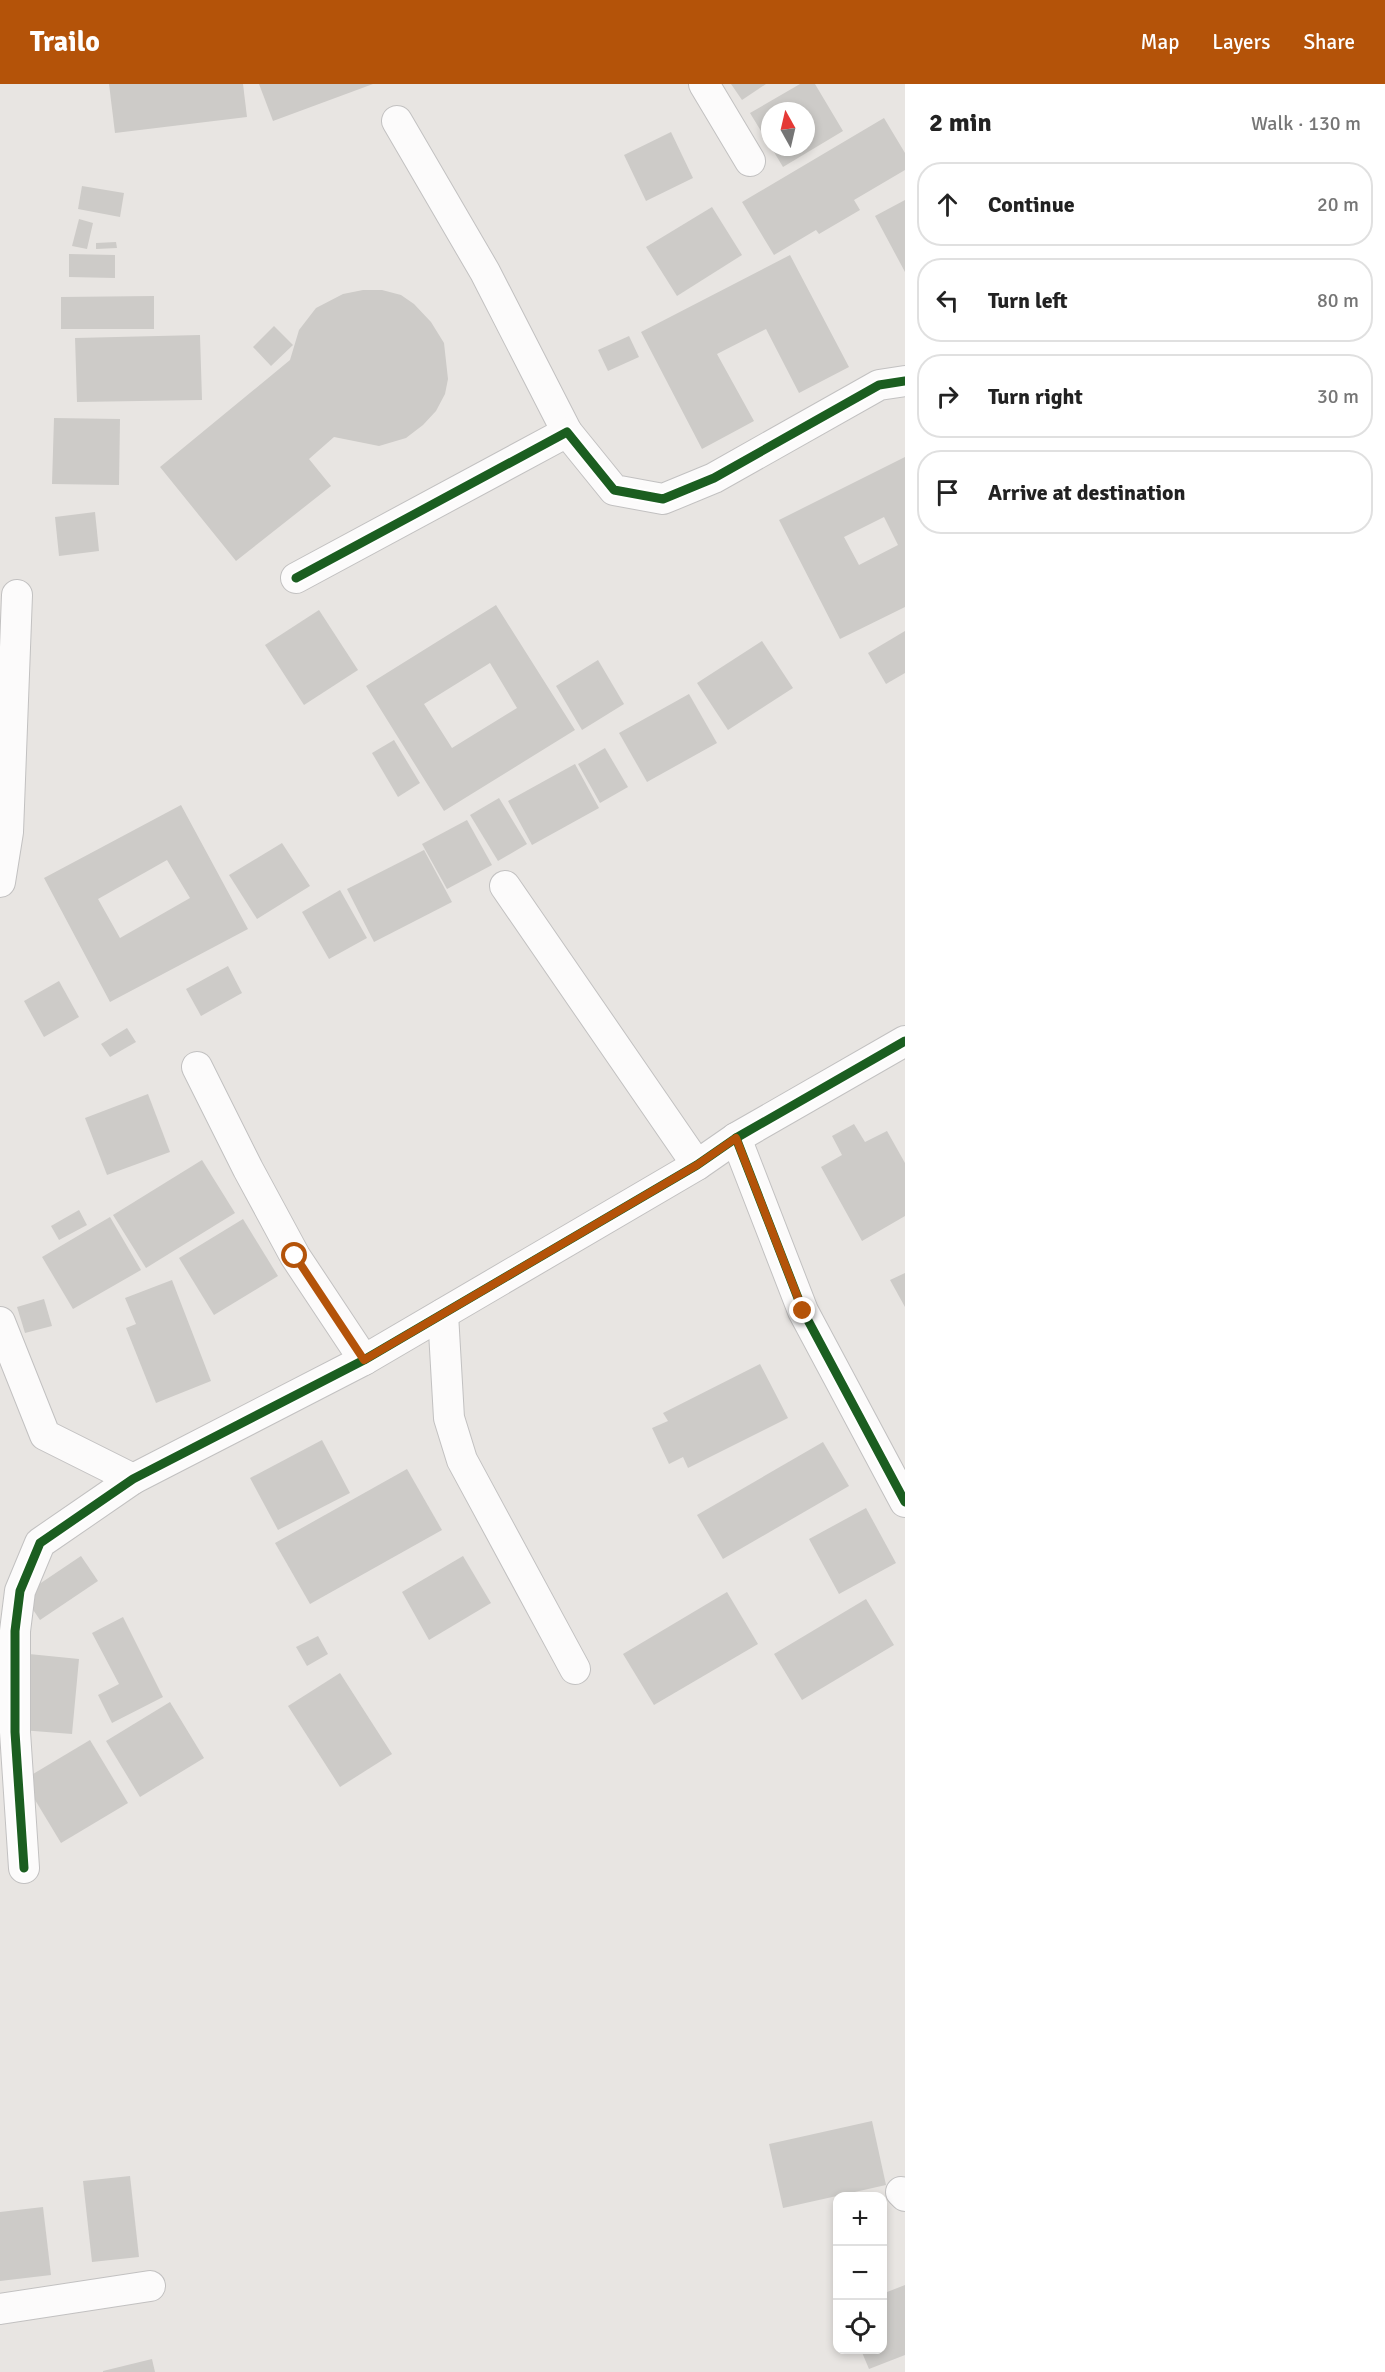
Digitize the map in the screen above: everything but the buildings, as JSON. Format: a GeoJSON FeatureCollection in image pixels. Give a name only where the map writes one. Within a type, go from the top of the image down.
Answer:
{"type":"FeatureCollection","features":[{"type":"Feature","properties":{"kind":"street"},"geometry":{"type":"LineString","coordinates":[[704,84],[750,161]]}},
{"type":"Feature","properties":{"kind":"street"},"geometry":{"type":"LineString","coordinates":[[397,122],[485,273],[567,432],[614,490],[663,499],[714,478],[879,385],[905,381]]}},
{"type":"Feature","properties":{"kind":"street"},"geometry":{"type":"LineString","coordinates":[[296,578],[567,432]]}},
{"type":"Feature","properties":{"kind":"street"},"geometry":{"type":"LineString","coordinates":[[0,882],[8,832],[17,596]]}},
{"type":"Feature","properties":{"kind":"street"},"geometry":{"type":"LineString","coordinates":[[505,886],[697,1165]]}},
{"type":"Feature","properties":{"kind":"street"},"geometry":{"type":"LineString","coordinates":[[24,1868],[15,1732],[15,1631],[20,1591],[39,1543],[133,1479],[364,1360],[697,1165],[736,1138],[905,1041]]}},
{"type":"Feature","properties":{"kind":"street"},"geometry":{"type":"LineString","coordinates":[[197,1067],[295,1256],[364,1360]]}},
{"type":"Feature","properties":{"kind":"street"},"geometry":{"type":"LineString","coordinates":[[736,1138],[803,1311],[905,1502]]}},
{"type":"Feature","properties":{"kind":"street"},"geometry":{"type":"LineString","coordinates":[[443,1314],[449,1418],[462,1460],[575,1669]]}},
{"type":"Feature","properties":{"kind":"street"},"geometry":{"type":"LineString","coordinates":[[0,1322],[45,1435],[133,1479]]}},
{"type":"Feature","properties":{"kind":"street"},"geometry":{"type":"LineString","coordinates":[[0,2309],[150,2286]]}},
{"type":"Feature","properties":{"kind":"cycle path"},"geometry":{"type":"LineString","coordinates":[[296,578],[567,432],[614,490],[663,499],[714,478],[879,385],[905,381]]}},
{"type":"Feature","properties":{"kind":"cycle path"},"geometry":{"type":"LineString","coordinates":[[24,1868],[15,1732],[15,1631],[20,1591],[40,1543],[133,1479],[364,1360],[697,1165],[736,1138],[905,1041]]}},
{"type":"Feature","properties":{"kind":"cycle path"},"geometry":{"type":"LineString","coordinates":[[736,1138],[803,1311],[905,1502]]}},
{"type":"Feature","properties":{"kind":"route"},"geometry":{"type":"LineString","coordinates":[[295,1256],[364,1360],[697,1165],[736,1138],[803,1311]]}}]}
